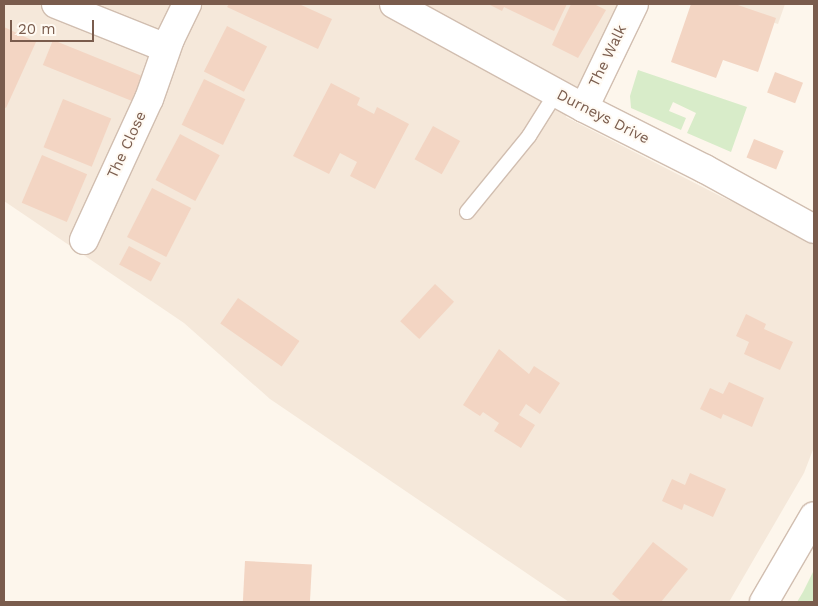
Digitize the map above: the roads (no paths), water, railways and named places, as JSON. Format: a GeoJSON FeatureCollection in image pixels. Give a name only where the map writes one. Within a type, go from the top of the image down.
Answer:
{"type":"FeatureCollection","features":[{"type":"Feature","properties":{"kind":"street"},"geometry":{"type":"LineString","coordinates":[[56,4],[166,48]]}},
{"type":"Feature","properties":{"kind":"street","name":"The Close"},"geometry":{"type":"LineString","coordinates":[[85,240],[149,99],[166,48],[187,4]]}},
{"type":"Feature","properties":{"kind":"street","name":"Durneys Drive"},"geometry":{"type":"LineString","coordinates":[[394,4],[584,108],[705,168],[814,229]]}},
{"type":"Feature","properties":{"kind":"street","name":"The Walk"},"geometry":{"type":"LineString","coordinates":[[584,108],[634,4]]}},
{"type":"Feature","properties":{"kind":"street"},"geometry":{"type":"LineString","coordinates":[[764,602],[814,516]]}},
{"type":"Feature","properties":{"kind":"lane"},"geometry":{"type":"LineString","coordinates":[[467,212],[529,136],[556,93]]}}]}
